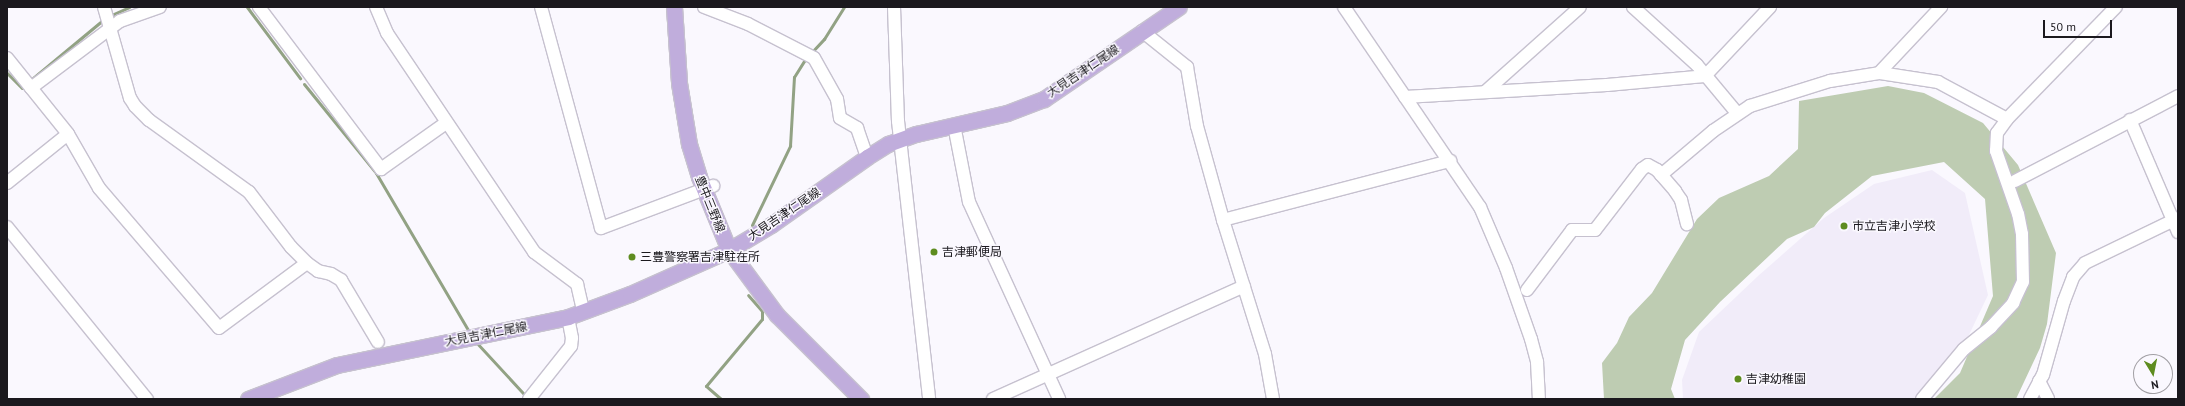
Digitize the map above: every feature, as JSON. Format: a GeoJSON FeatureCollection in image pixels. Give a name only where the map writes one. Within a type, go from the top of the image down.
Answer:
{"type":"FeatureCollection","features":[{"type":"Feature","properties":{"kind":"main road","name":"豊中三野線"},"geometry":{"type":"LineString","coordinates":[[674,7],[681,102],[694,163],[709,188],[729,250],[777,314],[854,396]]}},
{"type":"Feature","properties":{"kind":"main road","name":"大見吉津仁尾線"},"geometry":{"type":"LineString","coordinates":[[250,396],[336,365],[568,316],[584,311],[729,250],[771,225],[867,157],[900,139],[1007,113],[1044,98],[1177,8]]}},
{"type":"Feature","properties":{"kind":"street"},"geometry":{"type":"LineString","coordinates":[[31,88],[110,25],[160,7]]}},
{"type":"Feature","properties":{"kind":"street"},"geometry":{"type":"LineString","coordinates":[[260,7],[381,169],[446,123]]}},
{"type":"Feature","properties":{"kind":"street"},"geometry":{"type":"LineString","coordinates":[[376,7],[387,33],[534,252],[577,284],[584,311]]}},
{"type":"Feature","properties":{"kind":"street"},"geometry":{"type":"LineString","coordinates":[[541,7],[601,228],[709,188]]}},
{"type":"Feature","properties":{"kind":"street"},"geometry":{"type":"LineString","coordinates":[[704,7],[748,24],[814,58],[837,99],[840,118],[857,128],[867,157]]}},
{"type":"Feature","properties":{"kind":"street"},"geometry":{"type":"LineString","coordinates":[[894,7],[900,139],[915,285],[929,399]]}},
{"type":"Feature","properties":{"kind":"street"},"geometry":{"type":"LineString","coordinates":[[1344,7],[1450,160],[1480,207],[1506,268],[1532,345],[1539,399]]}},
{"type":"Feature","properties":{"kind":"street"},"geometry":{"type":"LineString","coordinates":[[1485,92],[1580,7]]}},
{"type":"Feature","properties":{"kind":"street"},"geometry":{"type":"LineString","coordinates":[[1633,7],[1706,76],[1737,113]]}},
{"type":"Feature","properties":{"kind":"street"},"geometry":{"type":"LineString","coordinates":[[1405,97],[1667,81],[1706,76],[1770,7]]}},
{"type":"Feature","properties":{"kind":"street"},"geometry":{"type":"LineString","coordinates":[[1879,73],[1940,7]]}},
{"type":"Feature","properties":{"kind":"street"},"geometry":{"type":"LineString","coordinates":[[1922,399],[1964,349],[1991,327],[2013,303],[2023,282],[2024,263],[2019,221],[1996,151],[1997,133],[2006,119],[2116,7]]}},
{"type":"Feature","properties":{"kind":"street"},"geometry":{"type":"LineString","coordinates":[[105,9],[123,77],[135,106],[149,120],[249,192],[291,247],[307,263],[318,271],[337,277],[346,286],[378,342]]}},
{"type":"Feature","properties":{"kind":"street"},"geometry":{"type":"LineString","coordinates":[[1142,31],[1187,67],[1197,126],[1222,220],[1265,354],[1273,399]]}},
{"type":"Feature","properties":{"kind":"street"},"geometry":{"type":"LineString","coordinates":[[7,58],[68,134],[99,188],[219,328],[307,263]]}},
{"type":"Feature","properties":{"kind":"street"},"geometry":{"type":"LineString","coordinates":[[1662,175],[1737,113],[1774,97],[1830,81],[1879,73],[1918,77],[1938,82],[2006,119]]}},
{"type":"Feature","properties":{"kind":"street"},"geometry":{"type":"LineString","coordinates":[[2015,181],[2178,96]]}},
{"type":"Feature","properties":{"kind":"street"},"geometry":{"type":"LineString","coordinates":[[2130,120],[2176,219],[2178,232]]}},
{"type":"Feature","properties":{"kind":"street"},"geometry":{"type":"LineString","coordinates":[[954,125],[969,202],[1059,399]]}},
{"type":"Feature","properties":{"kind":"street"},"geometry":{"type":"LineString","coordinates":[[7,182],[68,134]]}},
{"type":"Feature","properties":{"kind":"street"},"geometry":{"type":"LineString","coordinates":[[1222,220],[1450,160]]}},
{"type":"Feature","properties":{"kind":"street"},"geometry":{"type":"LineString","coordinates":[[1527,290],[1572,230],[1595,230],[1642,169],[1648,165],[1662,175],[1681,200],[1687,224]]}},
{"type":"Feature","properties":{"kind":"street"},"geometry":{"type":"LineString","coordinates":[[2030,399],[2043,375],[2064,301],[2073,277],[2085,263],[2176,219]]}},
{"type":"Feature","properties":{"kind":"street"},"geometry":{"type":"LineString","coordinates":[[7,227],[148,399]]}},
{"type":"Feature","properties":{"kind":"street"},"geometry":{"type":"LineString","coordinates":[[993,399],[1048,376],[1244,286]]}},
{"type":"Feature","properties":{"kind":"street"},"geometry":{"type":"LineString","coordinates":[[534,397],[571,346],[572,338],[568,316]]}},
{"type":"Feature","properties":{"kind":"street"},"geometry":{"type":"LineString","coordinates":[[2039,381],[2048,399]]}},
{"type":"Feature","properties":{"kind":"shaded area"},"geometry":{"type":"Polygon","coordinates":[[[1932,170],[1965,193],[1988,295],[1948,379],[1917,399],[1683,399],[1682,380],[1699,332],[1758,276],[1824,218],[1874,184],[1932,170]]]}},
{"type":"Feature","properties":{"kind":"green space"},"geometry":{"type":"Polygon","coordinates":[[[1888,86],[1924,93],[1983,123],[2018,165],[2056,253],[2047,324],[2040,348],[2016,399],[1934,399],[1960,373],[1993,296],[1985,199],[1944,162],[1872,176],[1825,213],[1814,227],[1787,239],[1720,302],[1685,340],[1671,389],[1675,399],[1604,399],[1602,363],[1617,343],[1629,317],[1652,293],[1697,219],[1719,198],[1769,176],[1798,149],[1799,101],[1888,86]]]}},
{"type":"Feature","properties":{"kind":"waterway"},"geometry":{"type":"LineString","coordinates":[[109,16],[129,7]]}},
{"type":"Feature","properties":{"kind":"waterway"},"geometry":{"type":"LineString","coordinates":[[247,7],[300,78]]}},
{"type":"Feature","properties":{"kind":"waterway"},"geometry":{"type":"LineString","coordinates":[[810,54],[824,39],[844,7]]}},
{"type":"Feature","properties":{"kind":"waterway"},"geometry":{"type":"LineString","coordinates":[[33,78],[104,19]]}},
{"type":"Feature","properties":{"kind":"waterway"},"geometry":{"type":"LineString","coordinates":[[752,225],[790,146],[794,77],[806,58]]}},
{"type":"Feature","properties":{"kind":"waterway"},"geometry":{"type":"LineString","coordinates":[[7,73],[22,88]]}},
{"type":"Feature","properties":{"kind":"waterway"},"geometry":{"type":"LineString","coordinates":[[304,84],[376,173],[470,333]]}},
{"type":"Feature","properties":{"kind":"waterway"},"geometry":{"type":"LineString","coordinates":[[721,399],[706,386],[762,319],[762,311],[748,295]]}},
{"type":"Feature","properties":{"kind":"waterway"},"geometry":{"type":"LineString","coordinates":[[475,341],[523,393]]}},
{"type":"Feature","properties":{"kind":"place","name":"市立吉津小学校"},"geometry":{"type":"Point","coordinates":[1844,226]}},
{"type":"Feature","properties":{"kind":"place","name":"吉津郵便局"},"geometry":{"type":"Point","coordinates":[934,252]}},
{"type":"Feature","properties":{"kind":"place","name":"三豊警察署吉津駐在所"},"geometry":{"type":"Point","coordinates":[632,257]}},
{"type":"Feature","properties":{"kind":"place","name":"吉津幼稚園"},"geometry":{"type":"Point","coordinates":[1738,379]}}]}
